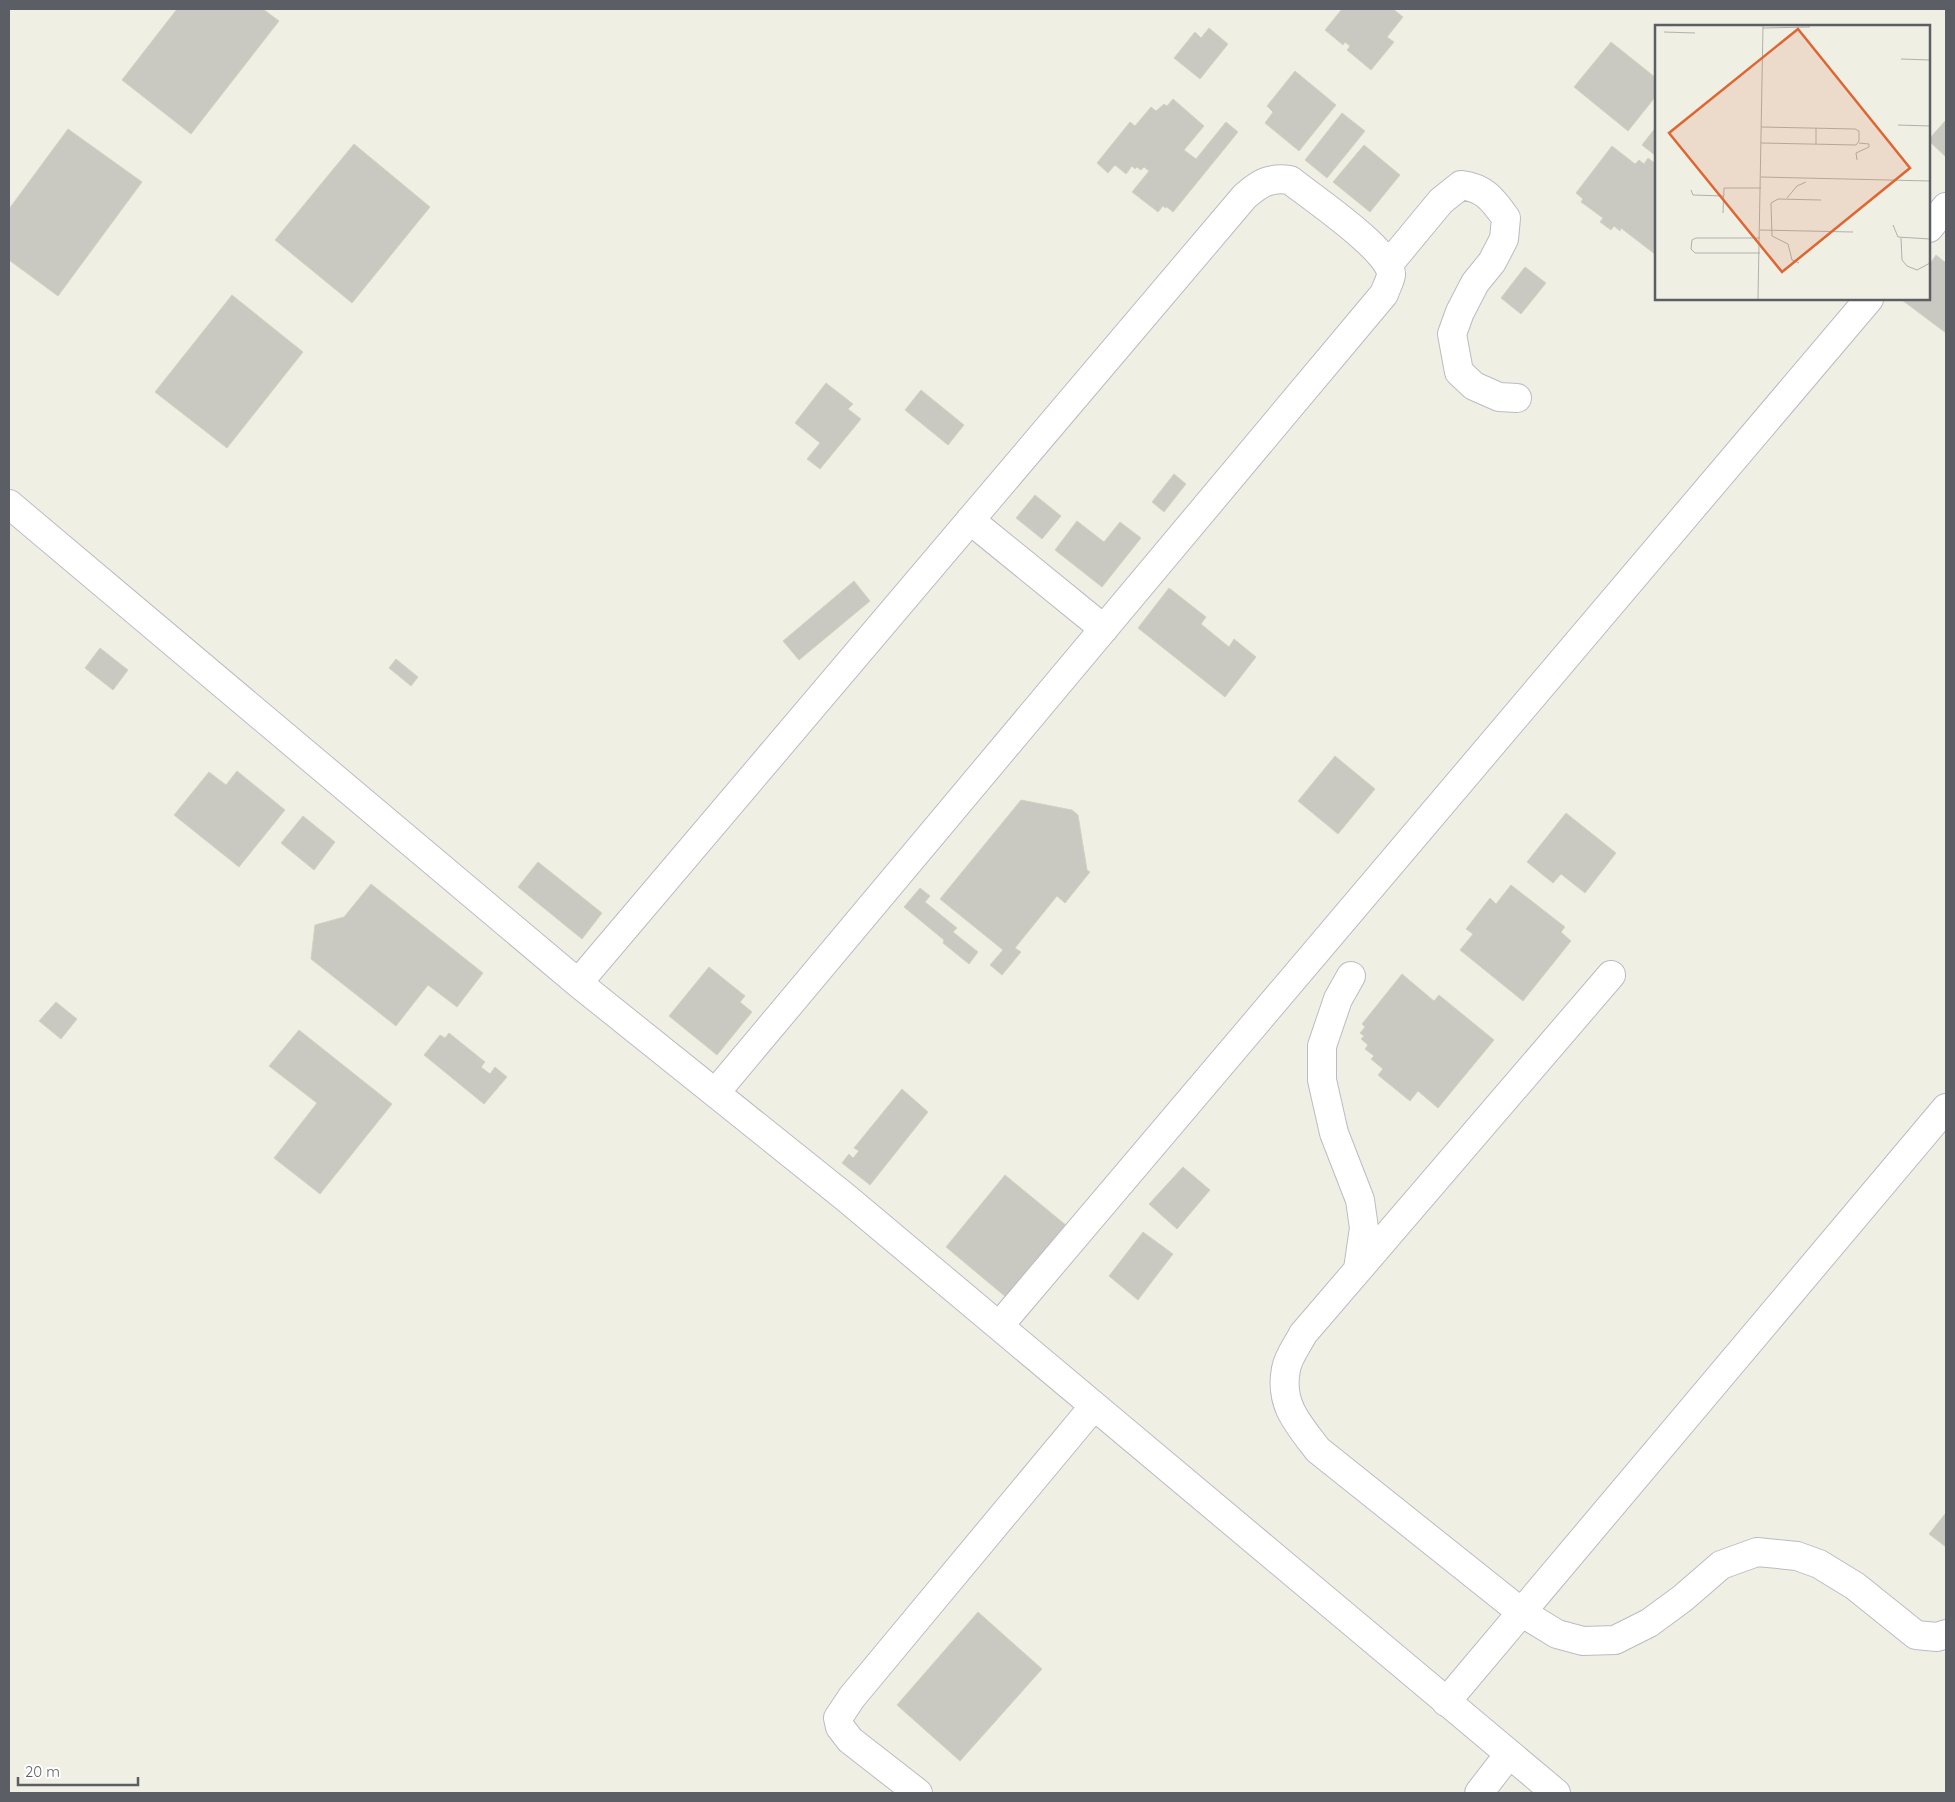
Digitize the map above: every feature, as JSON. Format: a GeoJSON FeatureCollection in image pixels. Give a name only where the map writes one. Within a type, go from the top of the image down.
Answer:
{"type":"FeatureCollection","features":[{"type":"Feature","properties":{"kind":"street"},"geometry":{"type":"LineString","coordinates":[[578,983],[1245,196],[1258,185],[1276,178],[1290,180],[1370,242],[1388,265],[1391,275],[1384,294],[716,1092]]}},
{"type":"Feature","properties":{"kind":"street"},"geometry":{"type":"LineString","coordinates":[[1388,265],[1442,201],[1461,185],[1475,187],[1492,199],[1506,218],[1504,239],[1492,262],[1475,283],[1460,312],[1452,334],[1454,354],[1459,372],[1474,386],[1499,398],[1517,398]]}},
{"type":"Feature","properties":{"kind":"street"},"geometry":{"type":"LineString","coordinates":[[1930,227],[1946,207]]}},
{"type":"Feature","properties":{"kind":"street"},"geometry":{"type":"LineString","coordinates":[[999,1326],[1868,300]]}},
{"type":"Feature","properties":{"kind":"street"},"geometry":{"type":"LineString","coordinates":[[9,504],[578,983],[846,1197],[1556,1793]]}},
{"type":"Feature","properties":{"kind":"street"},"geometry":{"type":"LineString","coordinates":[[970,520],[1104,629]]}},
{"type":"Feature","properties":{"kind":"street"},"geometry":{"type":"LineString","coordinates":[[1611,975],[1303,1334],[1286,1368],[1285,1395],[1294,1419],[1318,1450],[1521,1612],[1557,1634],[1583,1641],[1615,1640],[1649,1623],[1683,1598],[1721,1565],[1757,1552],[1797,1556],[1819,1564],[1855,1586],[1916,1635],[1937,1637],[1946,1634]]}},
{"type":"Feature","properties":{"kind":"street"},"geometry":{"type":"LineString","coordinates":[[1352,976],[1338,999],[1322,1046],[1322,1080],[1334,1133],[1360,1200],[1364,1228],[1358,1269]]}},
{"type":"Feature","properties":{"kind":"street"},"geometry":{"type":"LineString","coordinates":[[1446,1702],[1946,1108]]}},
{"type":"Feature","properties":{"kind":"street"},"geometry":{"type":"LineString","coordinates":[[906,1790],[850,1740],[840,1727],[838,1718],[852,1697],[1094,1406]]}},
{"type":"Feature","properties":{"kind":"street"},"geometry":{"type":"LineString","coordinates":[[1478,1793],[1509,1754]]}},
{"type":"Feature","properties":{"kind":"building"},"geometry":{"type":"Polygon","coordinates":[[[177,9],[263,9],[279,21],[191,134],[122,80],[177,9]]]}},
{"type":"Feature","properties":{"kind":"building"},"geometry":{"type":"Polygon","coordinates":[[[1342,9],[1393,9],[1403,17],[1387,37],[1394,42],[1371,70],[1347,50],[1350,46],[1345,42],[1343,45],[1325,30],[1342,9]]]}},
{"type":"Feature","properties":{"kind":"building"},"geometry":{"type":"Polygon","coordinates":[[[1209,28],[1228,44],[1200,79],[1174,58],[1195,32],[1201,38],[1209,28]]]}},
{"type":"Feature","properties":{"kind":"building"},"geometry":{"type":"Polygon","coordinates":[[[1611,42],[1655,77],[1655,97],[1628,131],[1574,87],[1611,42]]]}},
{"type":"Feature","properties":{"kind":"building"},"geometry":{"type":"Polygon","coordinates":[[[1295,71],[1336,105],[1299,151],[1265,123],[1273,112],[1267,106],[1295,71]]]}},
{"type":"Feature","properties":{"kind":"building"},"geometry":{"type":"Polygon","coordinates":[[[1173,99],[1204,126],[1184,150],[1196,159],[1226,122],[1238,132],[1173,212],[1163,206],[1158,212],[1132,192],[1149,171],[1144,167],[1141,170],[1137,167],[1135,169],[1132,166],[1126,174],[1115,165],[1108,173],[1097,163],[1130,122],[1135,126],[1151,107],[1156,111],[1164,104],[1167,106],[1173,99]]]}},
{"type":"Feature","properties":{"kind":"building"},"geometry":{"type":"Polygon","coordinates":[[[1342,113],[1365,131],[1327,178],[1305,160],[1342,113]]]}},
{"type":"Feature","properties":{"kind":"building"},"geometry":{"type":"Polygon","coordinates":[[[1946,120],[1946,157],[1930,142],[1930,138],[1946,120]]]}},
{"type":"Feature","properties":{"kind":"building"},"geometry":{"type":"Polygon","coordinates":[[[1655,128],[1655,155],[1642,145],[1655,128]]]}},
{"type":"Feature","properties":{"kind":"building"},"geometry":{"type":"Polygon","coordinates":[[[68,129],[142,182],[58,296],[9,260],[9,209],[68,129]]]}},
{"type":"Feature","properties":{"kind":"building"},"geometry":{"type":"Polygon","coordinates":[[[354,144],[430,207],[352,303],[275,240],[354,144]]]}},
{"type":"Feature","properties":{"kind":"building"},"geometry":{"type":"Polygon","coordinates":[[[1364,145],[1400,175],[1370,212],[1333,182],[1364,145]]]}},
{"type":"Feature","properties":{"kind":"building"},"geometry":{"type":"Polygon","coordinates":[[[1612,146],[1635,164],[1639,160],[1644,164],[1648,158],[1655,163],[1655,254],[1621,228],[1620,231],[1614,226],[1611,230],[1600,222],[1603,218],[1581,202],[1583,199],[1576,193],[1612,146]]]}},
{"type":"Feature","properties":{"kind":"building"},"geometry":{"type":"Polygon","coordinates":[[[1936,255],[1946,263],[1946,333],[1902,300],[1930,300],[1930,264],[1936,255]]]}},
{"type":"Feature","properties":{"kind":"building"},"geometry":{"type":"Polygon","coordinates":[[[1525,267],[1546,283],[1521,314],[1501,298],[1525,267]]]}},
{"type":"Feature","properties":{"kind":"building"},"geometry":{"type":"Polygon","coordinates":[[[232,295],[303,352],[227,448],[155,392],[232,295]]]}},
{"type":"Feature","properties":{"kind":"building"},"geometry":{"type":"Polygon","coordinates":[[[826,383],[853,404],[848,409],[861,419],[820,469],[807,459],[820,443],[795,423],[826,383]]]}},
{"type":"Feature","properties":{"kind":"building"},"geometry":{"type":"Polygon","coordinates":[[[921,390],[964,425],[948,445],[905,410],[921,390]]]}},
{"type":"Feature","properties":{"kind":"building"},"geometry":{"type":"Polygon","coordinates":[[[1174,474],[1186,484],[1164,512],[1152,502],[1174,474]]]}},
{"type":"Feature","properties":{"kind":"building"},"geometry":{"type":"Polygon","coordinates":[[[1035,495],[1061,516],[1042,539],[1016,518],[1035,495]]]}},
{"type":"Feature","properties":{"kind":"building"},"geometry":{"type":"Polygon","coordinates":[[[1077,521],[1104,542],[1120,522],[1141,538],[1102,587],[1055,550],[1077,521]]]}},
{"type":"Feature","properties":{"kind":"building"},"geometry":{"type":"Polygon","coordinates":[[[854,581],[870,601],[799,660],[783,641],[854,581]]]}},
{"type":"Feature","properties":{"kind":"building"},"geometry":{"type":"Polygon","coordinates":[[[1169,588],[1206,617],[1201,624],[1229,647],[1234,639],[1256,657],[1225,697],[1138,628],[1169,588]]]}},
{"type":"Feature","properties":{"kind":"building"},"geometry":{"type":"Polygon","coordinates":[[[100,648],[128,670],[113,690],[85,668],[100,648]]]}},
{"type":"Feature","properties":{"kind":"building"},"geometry":{"type":"Polygon","coordinates":[[[396,659],[418,677],[411,686],[389,668],[396,659]]]}},
{"type":"Feature","properties":{"kind":"building"},"geometry":{"type":"Polygon","coordinates":[[[1335,756],[1375,789],[1338,834],[1298,801],[1335,756]]]}},
{"type":"Feature","properties":{"kind":"building"},"geometry":{"type":"Polygon","coordinates":[[[237,771],[285,810],[239,867],[174,815],[209,772],[226,785],[237,771]]]}},
{"type":"Feature","properties":{"kind":"building"},"geometry":{"type":"Polygon","coordinates":[[[1021,800],[1072,810],[1078,815],[1087,870],[1090,872],[1065,903],[1057,896],[1015,948],[1021,952],[1002,975],[990,965],[1003,950],[940,899],[1021,800]]]}},
{"type":"Feature","properties":{"kind":"building"},"geometry":{"type":"Polygon","coordinates":[[[1566,813],[1616,853],[1585,893],[1561,874],[1553,883],[1527,862],[1566,813]]]}},
{"type":"Feature","properties":{"kind":"building"},"geometry":{"type":"Polygon","coordinates":[[[303,816],[335,842],[314,870],[281,843],[303,816]]]}},
{"type":"Feature","properties":{"kind":"building"},"geometry":{"type":"Polygon","coordinates":[[[538,862],[602,913],[582,939],[518,887],[538,862]]]}},
{"type":"Feature","properties":{"kind":"building"},"geometry":{"type":"Polygon","coordinates":[[[371,884],[483,973],[457,1007],[428,985],[396,1026],[311,959],[315,925],[344,917],[371,884]]]}},
{"type":"Feature","properties":{"kind":"building"},"geometry":{"type":"Polygon","coordinates":[[[1511,885],[1565,927],[1561,932],[1571,941],[1523,1001],[1460,950],[1473,934],[1466,929],[1490,898],[1496,904],[1511,885]]]}},
{"type":"Feature","properties":{"kind":"building"},"geometry":{"type":"Polygon","coordinates":[[[920,888],[930,896],[925,902],[957,928],[953,932],[978,952],[969,964],[943,943],[944,940],[904,907],[920,888]]]}},
{"type":"Feature","properties":{"kind":"building"},"geometry":{"type":"Polygon","coordinates":[[[709,967],[745,996],[740,1002],[752,1012],[717,1055],[669,1016],[709,967]]]}},
{"type":"Feature","properties":{"kind":"building"},"geometry":{"type":"Polygon","coordinates":[[[1402,974],[1434,1001],[1439,995],[1494,1040],[1438,1108],[1418,1091],[1410,1101],[1378,1075],[1383,1069],[1371,1059],[1374,1056],[1365,1049],[1368,1045],[1361,1039],[1364,1036],[1360,1033],[1365,1027],[1362,1024],[1402,974]]]}},
{"type":"Feature","properties":{"kind":"building"},"geometry":{"type":"Polygon","coordinates":[[[56,1002],[77,1019],[61,1039],[39,1021],[56,1002]]]}},
{"type":"Feature","properties":{"kind":"building"},"geometry":{"type":"Polygon","coordinates":[[[299,1030],[392,1104],[320,1194],[274,1158],[317,1103],[269,1066],[299,1030]]]}},
{"type":"Feature","properties":{"kind":"building"},"geometry":{"type":"Polygon","coordinates":[[[449,1033],[485,1062],[481,1067],[490,1074],[495,1067],[507,1077],[484,1104],[424,1055],[440,1035],[445,1038],[449,1033]]]}},
{"type":"Feature","properties":{"kind":"building"},"geometry":{"type":"Polygon","coordinates":[[[902,1089],[928,1112],[870,1185],[842,1163],[849,1154],[853,1158],[859,1151],[854,1148],[902,1089]]]}},
{"type":"Feature","properties":{"kind":"building"},"geometry":{"type":"Polygon","coordinates":[[[1183,1167],[1210,1190],[1177,1229],[1149,1204],[1183,1167]]]}},
{"type":"Feature","properties":{"kind":"building"},"geometry":{"type":"Polygon","coordinates":[[[1005,1175],[1067,1226],[1007,1298],[946,1247],[1005,1175]]]}},
{"type":"Feature","properties":{"kind":"building"},"geometry":{"type":"Polygon","coordinates":[[[1143,1232],[1173,1254],[1138,1300],[1109,1276],[1143,1232]]]}},
{"type":"Feature","properties":{"kind":"building"},"geometry":{"type":"Polygon","coordinates":[[[1946,1515],[1946,1547],[1929,1534],[1946,1515]]]}},
{"type":"Feature","properties":{"kind":"building"},"geometry":{"type":"Polygon","coordinates":[[[978,1612],[1042,1669],[960,1761],[897,1705],[978,1612]]]}}]}
